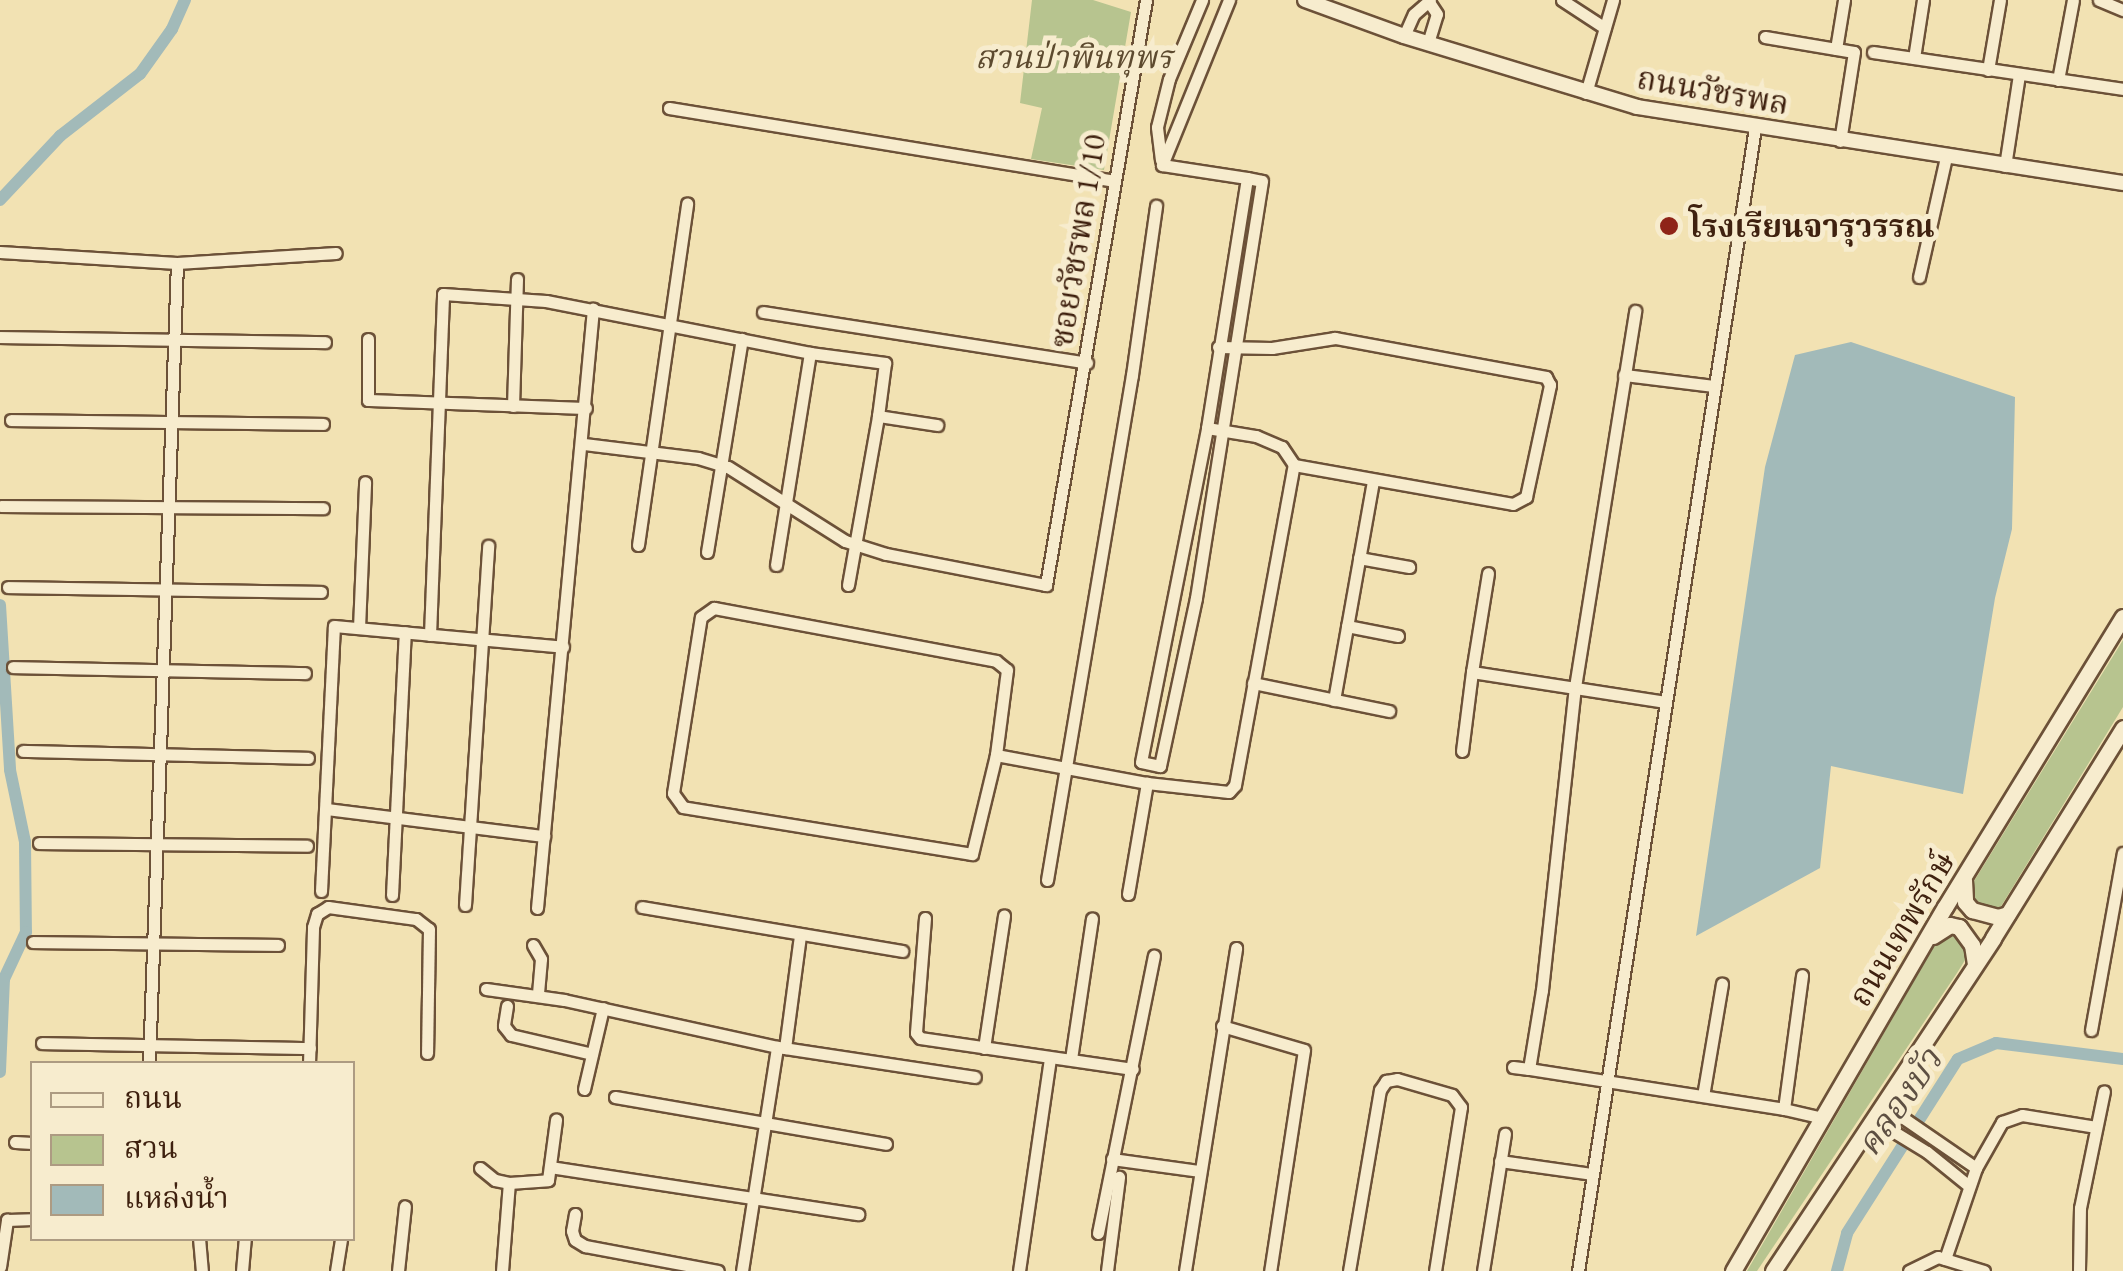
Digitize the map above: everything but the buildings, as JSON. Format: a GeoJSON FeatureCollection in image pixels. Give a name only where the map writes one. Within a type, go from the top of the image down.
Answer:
{"type":"FeatureCollection","features":[{"type":"Feature","properties":{"kind":"main road","name":"ถนนเทพรักษ์"},"geometry":{"type":"LineString","coordinates":[[1733,1271],[1964,876],[2123,618]]}},
{"type":"Feature","properties":{"kind":"main road"},"geometry":{"type":"LineString","coordinates":[[1782,1267],[1873,1119],[2118,747],[2123,728]]}},
{"type":"Feature","properties":{"kind":"main road"},"geometry":{"type":"LineString","coordinates":[[1964,876],[1962,890],[1972,910],[1998,917],[2008,914]]}},
{"type":"Feature","properties":{"kind":"main road"},"geometry":{"type":"LineString","coordinates":[[1926,941],[1940,929],[1959,927],[1967,934],[1975,964]]}},
{"type":"Feature","properties":{"kind":"street","name":"ซอยวัชรพล 1/10"},"geometry":{"type":"LineString","coordinates":[[855,544],[1046,585],[1146,0]]}},
{"type":"Feature","properties":{"kind":"street"},"geometry":{"type":"LineString","coordinates":[[1162,164],[1156,127],[1169,79],[1202,0]]}},
{"type":"Feature","properties":{"kind":"street"},"geometry":{"type":"LineString","coordinates":[[1162,164],[1230,0]]}},
{"type":"Feature","properties":{"kind":"street","name":"ถนนวัชรพล"},"geometry":{"type":"LineString","coordinates":[[1305,0],[1586,94],[1755,128],[2123,183]]}},
{"type":"Feature","properties":{"kind":"street"},"geometry":{"type":"LineString","coordinates":[[1562,0],[1605,28]]}},
{"type":"Feature","properties":{"kind":"street"},"geometry":{"type":"LineString","coordinates":[[1586,94],[1613,0]]}},
{"type":"Feature","properties":{"kind":"street"},"geometry":{"type":"LineString","coordinates":[[1836,49],[1844,0]]}},
{"type":"Feature","properties":{"kind":"street"},"geometry":{"type":"LineString","coordinates":[[1914,58],[1923,0]]}},
{"type":"Feature","properties":{"kind":"street"},"geometry":{"type":"LineString","coordinates":[[1988,70],[2000,0]]}},
{"type":"Feature","properties":{"kind":"street"},"geometry":{"type":"LineString","coordinates":[[2058,80],[2073,0]]}},
{"type":"Feature","properties":{"kind":"street"},"geometry":{"type":"LineString","coordinates":[[2099,0],[2123,10]]}},
{"type":"Feature","properties":{"kind":"street"},"geometry":{"type":"LineString","coordinates":[[1404,36],[1414,14],[1430,1],[1437,14],[1428,44]]}},
{"type":"Feature","properties":{"kind":"street"},"geometry":{"type":"LineString","coordinates":[[1764,37],[1854,52],[1840,141]]}},
{"type":"Feature","properties":{"kind":"street"},"geometry":{"type":"LineString","coordinates":[[1873,52],[2123,89]]}},
{"type":"Feature","properties":{"kind":"street"},"geometry":{"type":"LineString","coordinates":[[2005,166],[2019,74]]}},
{"type":"Feature","properties":{"kind":"street"},"geometry":{"type":"LineString","coordinates":[[669,108],[1115,182]]}},
{"type":"Feature","properties":{"kind":"street"},"geometry":{"type":"LineString","coordinates":[[1578,1271],[1755,128]]}},
{"type":"Feature","properties":{"kind":"street"},"geometry":{"type":"LineString","coordinates":[[1919,276],[1946,157]]}},
{"type":"Feature","properties":{"kind":"street"},"geometry":{"type":"LineString","coordinates":[[1162,164],[1246,178],[1262,181],[1196,598],[1160,766],[1141,762],[1208,428],[1246,178]]}},
{"type":"Feature","properties":{"kind":"street"},"geometry":{"type":"LineString","coordinates":[[638,545],[687,203]]}},
{"type":"Feature","properties":{"kind":"street"},"geometry":{"type":"LineString","coordinates":[[1047,880],[1132,375],[1156,206]]}},
{"type":"Feature","properties":{"kind":"street"},"geometry":{"type":"LineString","coordinates":[[0,252],[178,263],[336,253]]}},
{"type":"Feature","properties":{"kind":"street"},"geometry":{"type":"LineString","coordinates":[[149,1061],[178,263]]}},
{"type":"Feature","properties":{"kind":"street"},"geometry":{"type":"LineString","coordinates":[[513,406],[517,279]]}},
{"type":"Feature","properties":{"kind":"street"},"geometry":{"type":"LineString","coordinates":[[430,635],[443,294],[593,310],[885,364],[848,585]]}},
{"type":"Feature","properties":{"kind":"street"},"geometry":{"type":"LineString","coordinates":[[537,908],[584,444],[593,310]]}},
{"type":"Feature","properties":{"kind":"street"},"geometry":{"type":"LineString","coordinates":[[1529,1069],[1552,914],[1575,687],[1636,311]]}},
{"type":"Feature","properties":{"kind":"street"},"geometry":{"type":"LineString","coordinates":[[763,312],[1086,364]]}},
{"type":"Feature","properties":{"kind":"street"},"geometry":{"type":"LineString","coordinates":[[0,337],[326,342]]}},
{"type":"Feature","properties":{"kind":"street"},"geometry":{"type":"LineString","coordinates":[[1218,347],[1237,351],[1336,338],[1549,380],[1526,498],[1520,503],[1294,465]]}},
{"type":"Feature","properties":{"kind":"street"},"geometry":{"type":"LineString","coordinates":[[368,339],[368,400],[586,408]]}},
{"type":"Feature","properties":{"kind":"street"},"geometry":{"type":"LineString","coordinates":[[707,552],[742,339]]}},
{"type":"Feature","properties":{"kind":"street"},"geometry":{"type":"LineString","coordinates":[[776,565],[810,353]]}},
{"type":"Feature","properties":{"kind":"street"},"geometry":{"type":"LineString","coordinates":[[1624,375],[1714,386]]}},
{"type":"Feature","properties":{"kind":"street"},"geometry":{"type":"LineString","coordinates":[[878,416],[936,424]]}},
{"type":"Feature","properties":{"kind":"street"},"geometry":{"type":"LineString","coordinates":[[12,420],[323,424]]}},
{"type":"Feature","properties":{"kind":"street"},"geometry":{"type":"LineString","coordinates":[[996,755],[1146,782],[1228,792],[1235,785],[1294,465],[1282,447],[1208,428]]}},
{"type":"Feature","properties":{"kind":"street"},"geometry":{"type":"LineString","coordinates":[[584,444],[721,465],[855,544]]}},
{"type":"Feature","properties":{"kind":"street"},"geometry":{"type":"LineString","coordinates":[[1334,700],[1373,480]]}},
{"type":"Feature","properties":{"kind":"street"},"geometry":{"type":"LineString","coordinates":[[359,628],[364,482]]}},
{"type":"Feature","properties":{"kind":"street"},"geometry":{"type":"LineString","coordinates":[[2,506],[323,508]]}},
{"type":"Feature","properties":{"kind":"street"},"geometry":{"type":"LineString","coordinates":[[464,905],[488,546]]}},
{"type":"Feature","properties":{"kind":"street"},"geometry":{"type":"LineString","coordinates":[[1359,558],[1409,567]]}},
{"type":"Feature","properties":{"kind":"street"},"geometry":{"type":"LineString","coordinates":[[1462,751],[1488,573]]}},
{"type":"Feature","properties":{"kind":"street"},"geometry":{"type":"LineString","coordinates":[[8,588],[321,592]]}},
{"type":"Feature","properties":{"kind":"street"},"geometry":{"type":"LineString","coordinates":[[1177,594],[1196,598]]}},
{"type":"Feature","properties":{"kind":"street"},"geometry":{"type":"LineString","coordinates":[[714,608],[1002,664],[1008,670],[996,755],[972,854],[683,806],[673,793],[701,617],[714,608]]}},
{"type":"Feature","properties":{"kind":"street"},"geometry":{"type":"LineString","coordinates":[[320,891],[334,626],[563,647]]}},
{"type":"Feature","properties":{"kind":"street"},"geometry":{"type":"LineString","coordinates":[[1347,626],[1398,636]]}},
{"type":"Feature","properties":{"kind":"street"},"geometry":{"type":"LineString","coordinates":[[392,895],[404,632]]}},
{"type":"Feature","properties":{"kind":"street"},"geometry":{"type":"LineString","coordinates":[[12,667],[304,673]]}},
{"type":"Feature","properties":{"kind":"street"},"geometry":{"type":"LineString","coordinates":[[1472,672],[1666,702]]}},
{"type":"Feature","properties":{"kind":"street"},"geometry":{"type":"LineString","coordinates":[[1253,684],[1388,711]]}},
{"type":"Feature","properties":{"kind":"street"},"geometry":{"type":"LineString","coordinates":[[23,751],[308,758]]}},
{"type":"Feature","properties":{"kind":"street"},"geometry":{"type":"LineString","coordinates":[[1128,894],[1146,782]]}},
{"type":"Feature","properties":{"kind":"street"},"geometry":{"type":"LineString","coordinates":[[326,808],[544,836]]}},
{"type":"Feature","properties":{"kind":"street"},"geometry":{"type":"LineString","coordinates":[[39,843],[307,846]]}},
{"type":"Feature","properties":{"kind":"street"},"geometry":{"type":"LineString","coordinates":[[2091,1030],[2123,853]]}},
{"type":"Feature","properties":{"kind":"street"},"geometry":{"type":"LineString","coordinates":[[309,1061],[314,926],[317,914],[328,907],[416,919],[429,929],[427,1054]]}},
{"type":"Feature","properties":{"kind":"street"},"geometry":{"type":"LineString","coordinates":[[642,907],[902,952]]}},
{"type":"Feature","properties":{"kind":"street"},"geometry":{"type":"LineString","coordinates":[[984,1048],[1004,916]]}},
{"type":"Feature","properties":{"kind":"street"},"geometry":{"type":"LineString","coordinates":[[925,918],[916,1033],[930,1042],[1133,1068]]}},
{"type":"Feature","properties":{"kind":"street"},"geometry":{"type":"LineString","coordinates":[[1071,1059],[1092,919]]}},
{"type":"Feature","properties":{"kind":"street"},"geometry":{"type":"LineString","coordinates":[[742,1271],[800,935]]}},
{"type":"Feature","properties":{"kind":"street"},"geometry":{"type":"LineString","coordinates":[[33,942],[278,945]]}},
{"type":"Feature","properties":{"kind":"street"},"geometry":{"type":"LineString","coordinates":[[533,945],[540,958],[538,996]]}},
{"type":"Feature","properties":{"kind":"street"},"geometry":{"type":"LineString","coordinates":[[1186,1271],[1236,948]]}},
{"type":"Feature","properties":{"kind":"street"},"geometry":{"type":"LineString","coordinates":[[1098,1233],[1154,956]]}},
{"type":"Feature","properties":{"kind":"street"},"geometry":{"type":"LineString","coordinates":[[1784,1109],[1802,975]]}},
{"type":"Feature","properties":{"kind":"street"},"geometry":{"type":"LineString","coordinates":[[1703,1096],[1722,984]]}},
{"type":"Feature","properties":{"kind":"street"},"geometry":{"type":"LineString","coordinates":[[486,989],[602,1008],[781,1048],[975,1077]]}},
{"type":"Feature","properties":{"kind":"street"},"geometry":{"type":"LineString","coordinates":[[507,1006],[504,1026],[511,1035],[592,1054]]}},
{"type":"Feature","properties":{"kind":"street"},"geometry":{"type":"LineString","coordinates":[[584,1089],[602,1008]]}},
{"type":"Feature","properties":{"kind":"street"},"geometry":{"type":"LineString","coordinates":[[1222,1026],[1304,1050],[1270,1271]]}},
{"type":"Feature","properties":{"kind":"street"},"geometry":{"type":"LineString","coordinates":[[42,1043],[310,1048]]}},
{"type":"Feature","properties":{"kind":"street"},"geometry":{"type":"LineString","coordinates":[[1019,1271],[1050,1058]]}},
{"type":"Feature","properties":{"kind":"street"},"geometry":{"type":"LineString","coordinates":[[1513,1068],[1823,1118]]}},
{"type":"Feature","properties":{"kind":"street"},"geometry":{"type":"LineString","coordinates":[[1349,1271],[1380,1090],[1386,1082],[1397,1078],[1452,1095],[1461,1108],[1435,1271]]}},
{"type":"Feature","properties":{"kind":"street"},"geometry":{"type":"LineString","coordinates":[[2078,1271],[2080,1208],[2104,1091]]}},
{"type":"Feature","properties":{"kind":"street"},"geometry":{"type":"LineString","coordinates":[[616,1098],[886,1144]]}},
{"type":"Feature","properties":{"kind":"street"},"geometry":{"type":"LineString","coordinates":[[1883,1104],[1976,1168]]}},
{"type":"Feature","properties":{"kind":"street"},"geometry":{"type":"LineString","coordinates":[[1944,1259],[1976,1168],[2002,1122],[2016,1116],[2096,1127]]}},
{"type":"Feature","properties":{"kind":"street"},"geometry":{"type":"LineString","coordinates":[[1873,1119],[1927,1152],[1969,1186]]}},
{"type":"Feature","properties":{"kind":"street"},"geometry":{"type":"LineString","coordinates":[[480,1168],[495,1180],[508,1183],[545,1182],[556,1120]]}},
{"type":"Feature","properties":{"kind":"street"},"geometry":{"type":"LineString","coordinates":[[1483,1271],[1505,1134]]}},
{"type":"Feature","properties":{"kind":"street"},"geometry":{"type":"LineString","coordinates":[[15,1142],[30,1143]]}},
{"type":"Feature","properties":{"kind":"street"},"geometry":{"type":"LineString","coordinates":[[1112,1159],[1200,1171]]}},
{"type":"Feature","properties":{"kind":"street"},"geometry":{"type":"LineString","coordinates":[[1500,1161],[1593,1174]]}},
{"type":"Feature","properties":{"kind":"street"},"geometry":{"type":"LineString","coordinates":[[550,1167],[858,1214]]}},
{"type":"Feature","properties":{"kind":"street"},"geometry":{"type":"LineString","coordinates":[[1107,1271],[1119,1177]]}},
{"type":"Feature","properties":{"kind":"street"},"geometry":{"type":"LineString","coordinates":[[502,1271],[508,1183]]}},
{"type":"Feature","properties":{"kind":"street"},"geometry":{"type":"LineString","coordinates":[[398,1271],[405,1206]]}},
{"type":"Feature","properties":{"kind":"street"},"geometry":{"type":"LineString","coordinates":[[575,1214],[572,1231],[575,1240],[585,1246],[718,1271]]}},
{"type":"Feature","properties":{"kind":"street"},"geometry":{"type":"LineString","coordinates":[[0,1267],[8,1220],[30,1219]]}},
{"type":"Feature","properties":{"kind":"street"},"geometry":{"type":"LineString","coordinates":[[199,1241],[202,1271]]}},
{"type":"Feature","properties":{"kind":"street"},"geometry":{"type":"LineString","coordinates":[[242,1271],[245,1241]]}},
{"type":"Feature","properties":{"kind":"street"},"geometry":{"type":"LineString","coordinates":[[336,1271],[341,1241]]}},
{"type":"Feature","properties":{"kind":"street"},"geometry":{"type":"LineString","coordinates":[[1909,1271],[1926,1260],[1944,1259],[1984,1271]]}},
{"type":"Feature","properties":{"kind":"green space","name":"สวนป่าพินทุพร"},"geometry":{"type":"Polygon","coordinates":[[[1032,0],[1093,0],[1131,12],[1104,170],[1031,159],[1042,108],[1020,103],[1032,0]]]}},
{"type":"Feature","properties":{"kind":"green space"},"geometry":{"type":"Polygon","coordinates":[[[2123,640],[2123,707],[2000,908],[1992,912],[1973,903],[1971,886],[2123,640]]]}},
{"type":"Feature","properties":{"kind":"green space"},"geometry":{"type":"Polygon","coordinates":[[[1955,933],[1967,944],[1967,957],[1757,1271],[1747,1271],[1937,941],[1955,933]]]}},
{"type":"Feature","properties":{"kind":"water"},"geometry":{"type":"Polygon","coordinates":[[[1851,342],[2015,397],[2012,529],[1995,598],[1963,794],[1831,766],[1820,868],[1696,936],[1765,467],[1795,355],[1851,342]]]}},
{"type":"Feature","properties":{"kind":"waterway"},"geometry":{"type":"LineString","coordinates":[[0,200],[60,136],[140,74],[172,29],[185,0]]}},
{"type":"Feature","properties":{"kind":"waterway"},"geometry":{"type":"LineString","coordinates":[[0,605],[10,770],[25,842],[26,932],[4,979],[0,1072]]}},
{"type":"Feature","properties":{"kind":"waterway","name":"คลองบัว"},"geometry":{"type":"LineString","coordinates":[[1837,1271],[1847,1233],[1958,1059],[1996,1043],[2123,1059]]}},
{"type":"Feature","properties":{"kind":"place","name":"โรงเรียนจารุวรรณ"},"geometry":{"type":"Point","coordinates":[1669,226]}}]}
